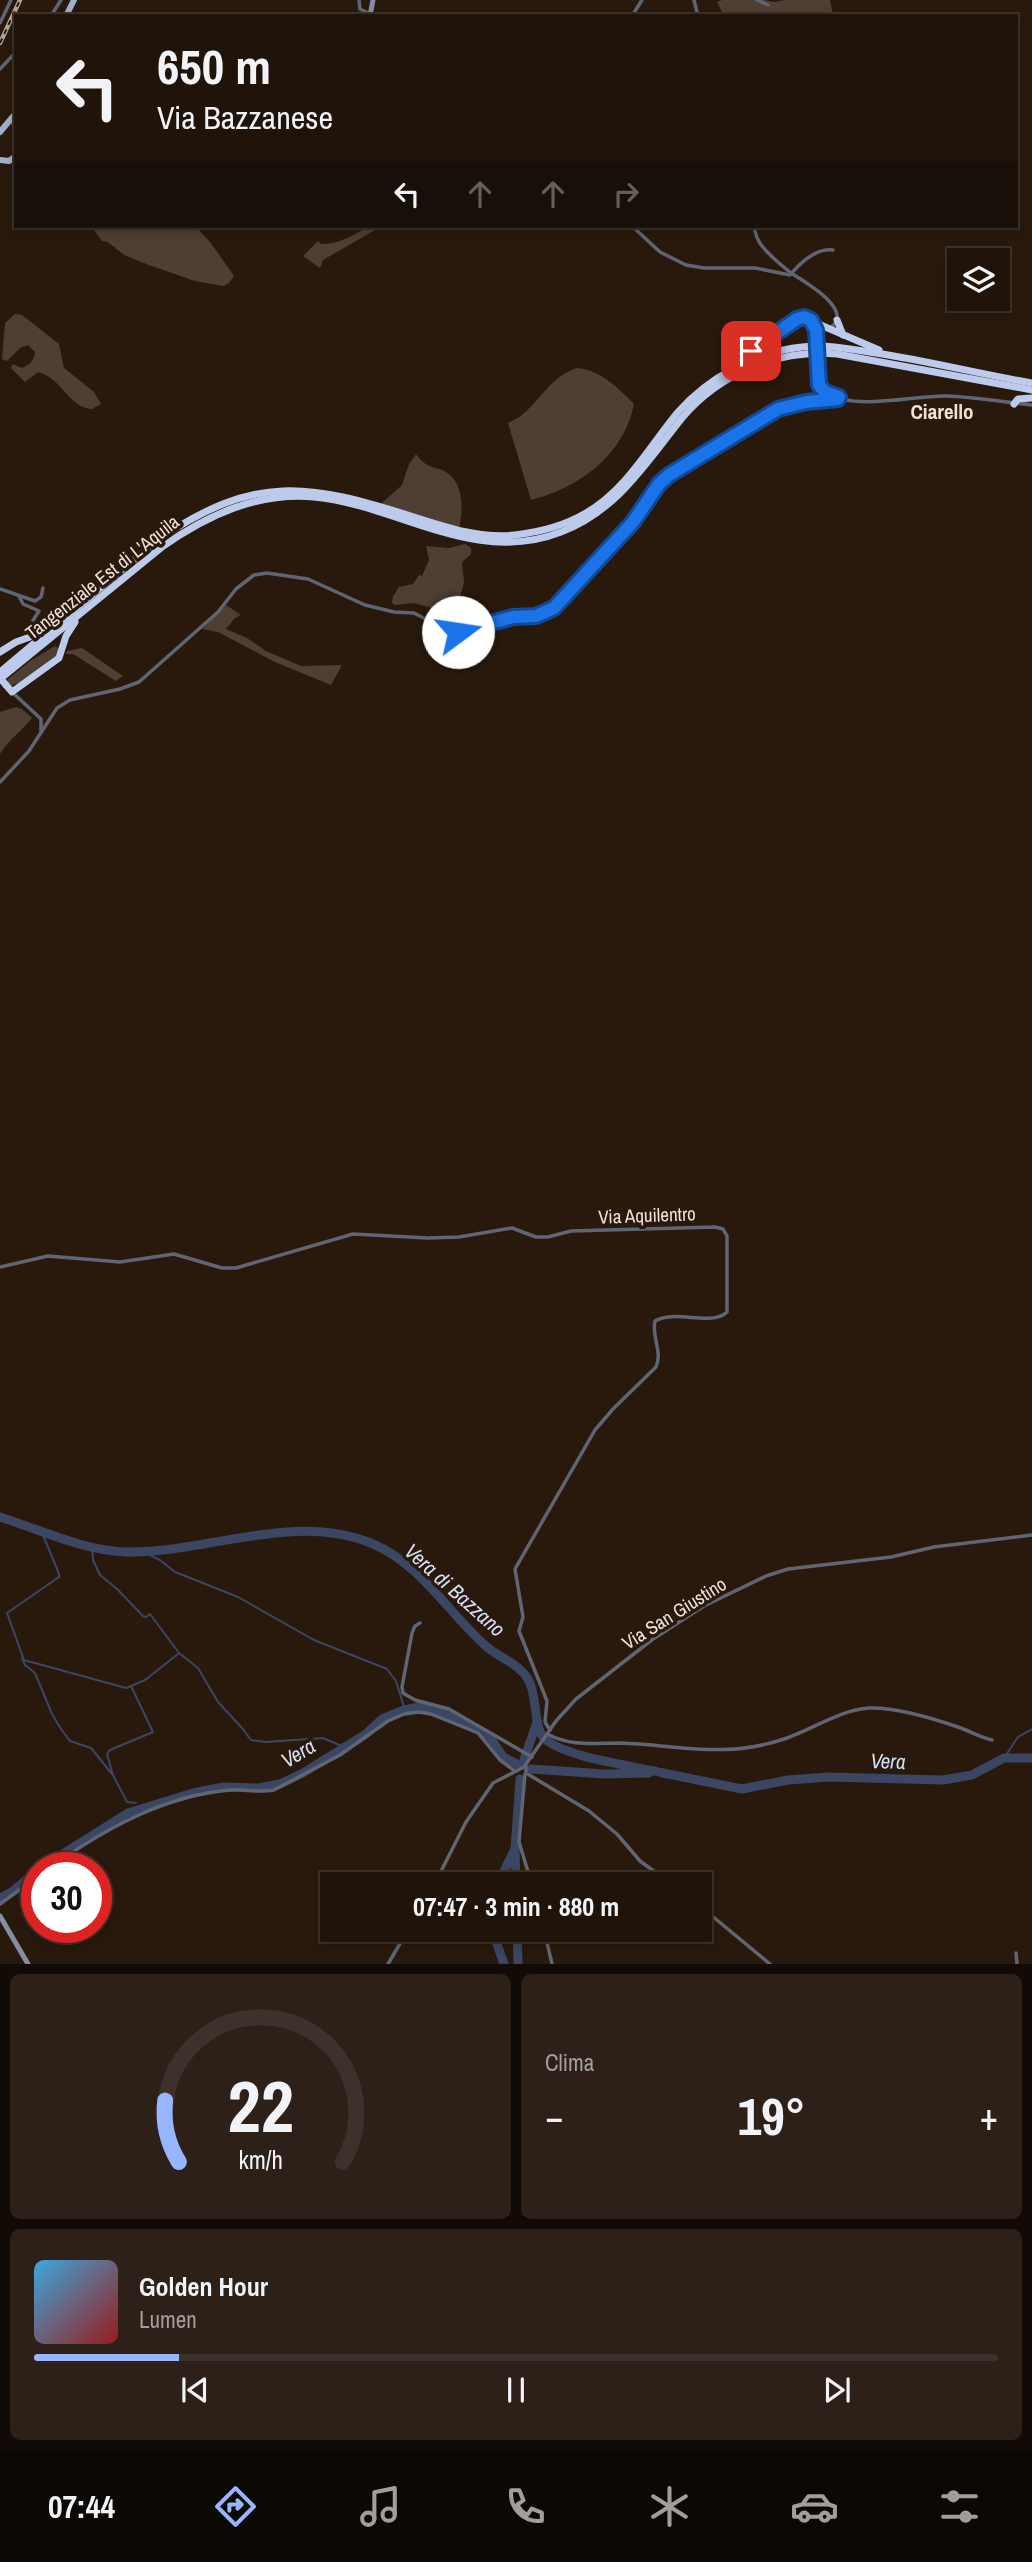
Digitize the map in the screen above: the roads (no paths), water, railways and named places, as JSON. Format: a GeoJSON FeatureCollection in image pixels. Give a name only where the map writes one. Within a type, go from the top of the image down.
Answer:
{"type":"FeatureCollection","features":[{"type":"Feature","properties":{"kind":"highway"},"geometry":{"type":"LineString","coordinates":[[711,383],[797,319],[804,317],[893,356]]}},
{"type":"Feature","properties":{"kind":"highway"},"geometry":{"type":"LineString","coordinates":[[811,320],[815,337]]}},
{"type":"Feature","properties":{"kind":"highway"},"geometry":{"type":"LineString","coordinates":[[836,320],[844,336]]}},
{"type":"Feature","properties":{"kind":"highway","name":"Tangenziale Est di L'Aquila"},"geometry":{"type":"LineString","coordinates":[[0,672],[156,541],[215,506],[247,496],[294,490],[316,491],[354,498],[456,530],[483,535],[510,536],[540,532],[586,513],[609,496],[631,473],[679,412],[711,383],[751,360],[800,347],[837,347],[1032,383]]}},
{"type":"Feature","properties":{"kind":"highway","name":"Tangenziale Est di L'Aquila"},"geometry":{"type":"LineString","coordinates":[[2,681],[27,657],[162,547],[190,527],[249,502],[278,498],[316,498],[350,504],[453,537],[508,543],[559,533],[587,521],[637,477],[683,417],[711,391],[743,371],[774,359],[807,353],[837,354],[1032,390]]}},
{"type":"Feature","properties":{"kind":"highway"},"geometry":{"type":"LineString","coordinates":[[1014,404],[1018,399],[1032,398]]}},
{"type":"Feature","properties":{"kind":"highway"},"geometry":{"type":"LineString","coordinates":[[2,681],[12,692],[52,664],[59,658],[68,631],[84,611]]}},
{"type":"Feature","properties":{"kind":"highway"},"geometry":{"type":"LineString","coordinates":[[0,652],[12,644],[54,628]]}},
{"type":"Feature","properties":{"kind":"highway"},"geometry":{"type":"LineString","coordinates":[[27,657],[53,643],[61,650]]}},
{"type":"Feature","properties":{"kind":"highway"},"geometry":{"type":"LineString","coordinates":[[12,644],[21,646],[17,658]]}},
{"type":"Feature","properties":{"kind":"main road"},"geometry":{"type":"LineString","coordinates":[[0,133],[14,116]]}},
{"type":"Feature","properties":{"kind":"main road"},"geometry":{"type":"LineString","coordinates":[[0,1916],[28,1964]]}},
{"type":"Feature","properties":{"kind":"street"},"geometry":{"type":"LineString","coordinates":[[0,23],[11,0]]}},
{"type":"Feature","properties":{"kind":"street"},"geometry":{"type":"LineString","coordinates":[[359,0],[360,9],[368,14]]}},
{"type":"Feature","properties":{"kind":"street"},"geometry":{"type":"LineString","coordinates":[[757,0],[768,5]]}},
{"type":"Feature","properties":{"kind":"street"},"geometry":{"type":"LineString","coordinates":[[0,69],[14,54]]}},
{"type":"Feature","properties":{"kind":"street"},"geometry":{"type":"LineString","coordinates":[[634,228],[660,252],[686,265],[704,268],[755,268],[787,275],[821,251],[833,250]]}},
{"type":"Feature","properties":{"kind":"street"},"geometry":{"type":"LineString","coordinates":[[755,228],[761,245],[792,273],[824,294],[833,308],[835,325],[819,329],[815,337],[820,388],[839,397],[881,402],[944,396],[1032,405]]}},
{"type":"Feature","properties":{"kind":"street"},"geometry":{"type":"LineString","coordinates":[[0,782],[29,751],[41,731],[44,731],[54,711],[70,700],[139,682],[218,612],[236,589],[254,575],[267,573],[308,579],[365,605],[394,612],[415,613],[439,626],[458,632],[513,617],[536,616],[554,608],[633,522],[659,484],[669,475],[778,409],[797,403],[837,400],[839,397]]}},
{"type":"Feature","properties":{"kind":"street"},"geometry":{"type":"LineString","coordinates":[[0,589],[37,601],[43,588]]}},
{"type":"Feature","properties":{"kind":"street"},"geometry":{"type":"LineString","coordinates":[[19,596],[23,604],[39,611],[25,633]]}},
{"type":"Feature","properties":{"kind":"street"},"geometry":{"type":"LineString","coordinates":[[12,692],[41,719],[41,731]]}},
{"type":"Feature","properties":{"kind":"street","name":"Via Aquilentro"},"geometry":{"type":"LineString","coordinates":[[0,1267],[48,1256],[120,1262],[174,1254],[222,1268],[236,1269],[353,1234],[459,1237],[512,1228],[536,1237],[571,1231],[665,1227],[715,1227],[725,1231],[727,1312],[721,1317],[677,1317],[655,1321],[653,1328],[659,1354],[658,1364],[595,1430],[515,1569],[523,1616],[519,1631],[547,1701],[546,1736]]}},
{"type":"Feature","properties":{"kind":"street","name":"Via San Giustino"},"geometry":{"type":"LineString","coordinates":[[441,1872],[483,1795],[495,1781],[526,1766],[528,1755],[576,1699],[653,1639],[704,1606],[766,1576],[800,1567],[891,1557],[934,1547],[1032,1535]]}},
{"type":"Feature","properties":{"kind":"street"},"geometry":{"type":"LineString","coordinates":[[420,1623],[414,1628],[403,1693],[449,1709],[528,1755]]}},
{"type":"Feature","properties":{"kind":"street"},"geometry":{"type":"LineString","coordinates":[[546,1736],[580,1745],[622,1743],[702,1751],[728,1750],[786,1739],[852,1711],[885,1709],[941,1722],[963,1729],[974,1736],[992,1740]]}},
{"type":"Feature","properties":{"kind":"street"},"geometry":{"type":"LineString","coordinates":[[74,1852],[112,1828],[150,1811],[188,1799],[231,1790],[274,1790],[340,1755],[388,1721],[404,1714],[431,1714],[478,1733],[500,1760],[517,1770]]}},
{"type":"Feature","properties":{"kind":"street"},"geometry":{"type":"LineString","coordinates":[[526,1766],[519,1842],[528,1872]]}},
{"type":"Feature","properties":{"kind":"street"},"geometry":{"type":"LineString","coordinates":[[526,1773],[590,1811],[617,1834],[640,1861],[655,1872]]}},
{"type":"Feature","properties":{"kind":"street"},"geometry":{"type":"LineString","coordinates":[[0,1904],[21,1889]]}},
{"type":"Feature","properties":{"kind":"street"},"geometry":{"type":"LineString","coordinates":[[712,1916],[770,1964]]}},
{"type":"Feature","properties":{"kind":"street"},"geometry":{"type":"LineString","coordinates":[[388,1964],[401,1942]]}},
{"type":"Feature","properties":{"kind":"street"},"geometry":{"type":"LineString","coordinates":[[547,1942],[552,1964]]}},
{"type":"Feature","properties":{"kind":"street"},"geometry":{"type":"LineString","coordinates":[[1016,1953],[1017,1964]]}},
{"type":"Feature","properties":{"kind":"waterway","name":"Vera di Bazzano"},"geometry":{"type":"LineString","coordinates":[[0,1517],[79,1544],[111,1551],[158,1551],[251,1536],[313,1531],[343,1535],[373,1544],[406,1564],[473,1634],[524,1674],[531,1686],[539,1728],[545,1739],[555,1746],[585,1756],[667,1774]]}},
{"type":"Feature","properties":{"kind":"waterway"},"geometry":{"type":"LineString","coordinates":[[41,1530],[59,1577],[7,1613],[24,1660],[126,1688],[131,1686]]}},
{"type":"Feature","properties":{"kind":"waterway"},"geometry":{"type":"LineString","coordinates":[[92,1547],[93,1560],[100,1575],[143,1616],[150,1614],[179,1653],[198,1668],[218,1702],[251,1740],[266,1742],[323,1738],[344,1747]]}},
{"type":"Feature","properties":{"kind":"waterway"},"geometry":{"type":"LineString","coordinates":[[141,1551],[160,1560],[175,1572],[238,1597],[314,1640],[387,1669],[396,1681],[405,1710]]}},
{"type":"Feature","properties":{"kind":"waterway"},"geometry":{"type":"LineString","coordinates":[[136,1803],[127,1802],[113,1775],[107,1754],[110,1750],[153,1732],[131,1686],[145,1680],[178,1654]]}},
{"type":"Feature","properties":{"kind":"waterway"},"geometry":{"type":"LineString","coordinates":[[22,1658],[25,1665],[35,1673],[52,1714],[70,1741],[91,1748],[112,1774]]}},
{"type":"Feature","properties":{"kind":"waterway","name":"Vera"},"geometry":{"type":"LineString","coordinates":[[66,1852],[128,1813],[193,1793],[223,1787],[258,1788],[280,1784],[366,1734],[382,1719],[419,1707],[432,1709],[483,1732],[503,1757],[519,1765]]}},
{"type":"Feature","properties":{"kind":"waterway"},"geometry":{"type":"LineString","coordinates":[[524,1760],[537,1722]]}},
{"type":"Feature","properties":{"kind":"waterway"},"geometry":{"type":"LineString","coordinates":[[1004,1758],[1018,1737],[1032,1729]]}},
{"type":"Feature","properties":{"kind":"waterway","name":"Vera"},"geometry":{"type":"LineString","coordinates":[[663,1773],[742,1789],[788,1780],[829,1777],[943,1780],[972,1775],[1004,1758],[1032,1758]]}},
{"type":"Feature","properties":{"kind":"waterway","name":"Vera"},"geometry":{"type":"LineString","coordinates":[[531,1769],[605,1774],[649,1773]]}},
{"type":"Feature","properties":{"kind":"waterway"},"geometry":{"type":"LineString","coordinates":[[516,1872],[520,1779]]}},
{"type":"Feature","properties":{"kind":"waterway"},"geometry":{"type":"LineString","coordinates":[[504,1872],[515,1849]]}},
{"type":"Feature","properties":{"kind":"waterway","name":"Vera"},"geometry":{"type":"LineString","coordinates":[[0,1898],[21,1884]]}},
{"type":"Feature","properties":{"kind":"waterway"},"geometry":{"type":"LineString","coordinates":[[496,1942],[504,1964]]}},
{"type":"Feature","properties":{"kind":"waterway"},"geometry":{"type":"LineString","coordinates":[[517,1942],[518,1964]]}},
{"type":"Feature","properties":{"kind":"railway"},"geometry":{"type":"LineString","coordinates":[[0,43],[20,0]]}},
{"type":"Feature","properties":{"kind":"district","name":"Ciarello"},"geometry":{"type":"Point","coordinates":[942,411]}}]}
